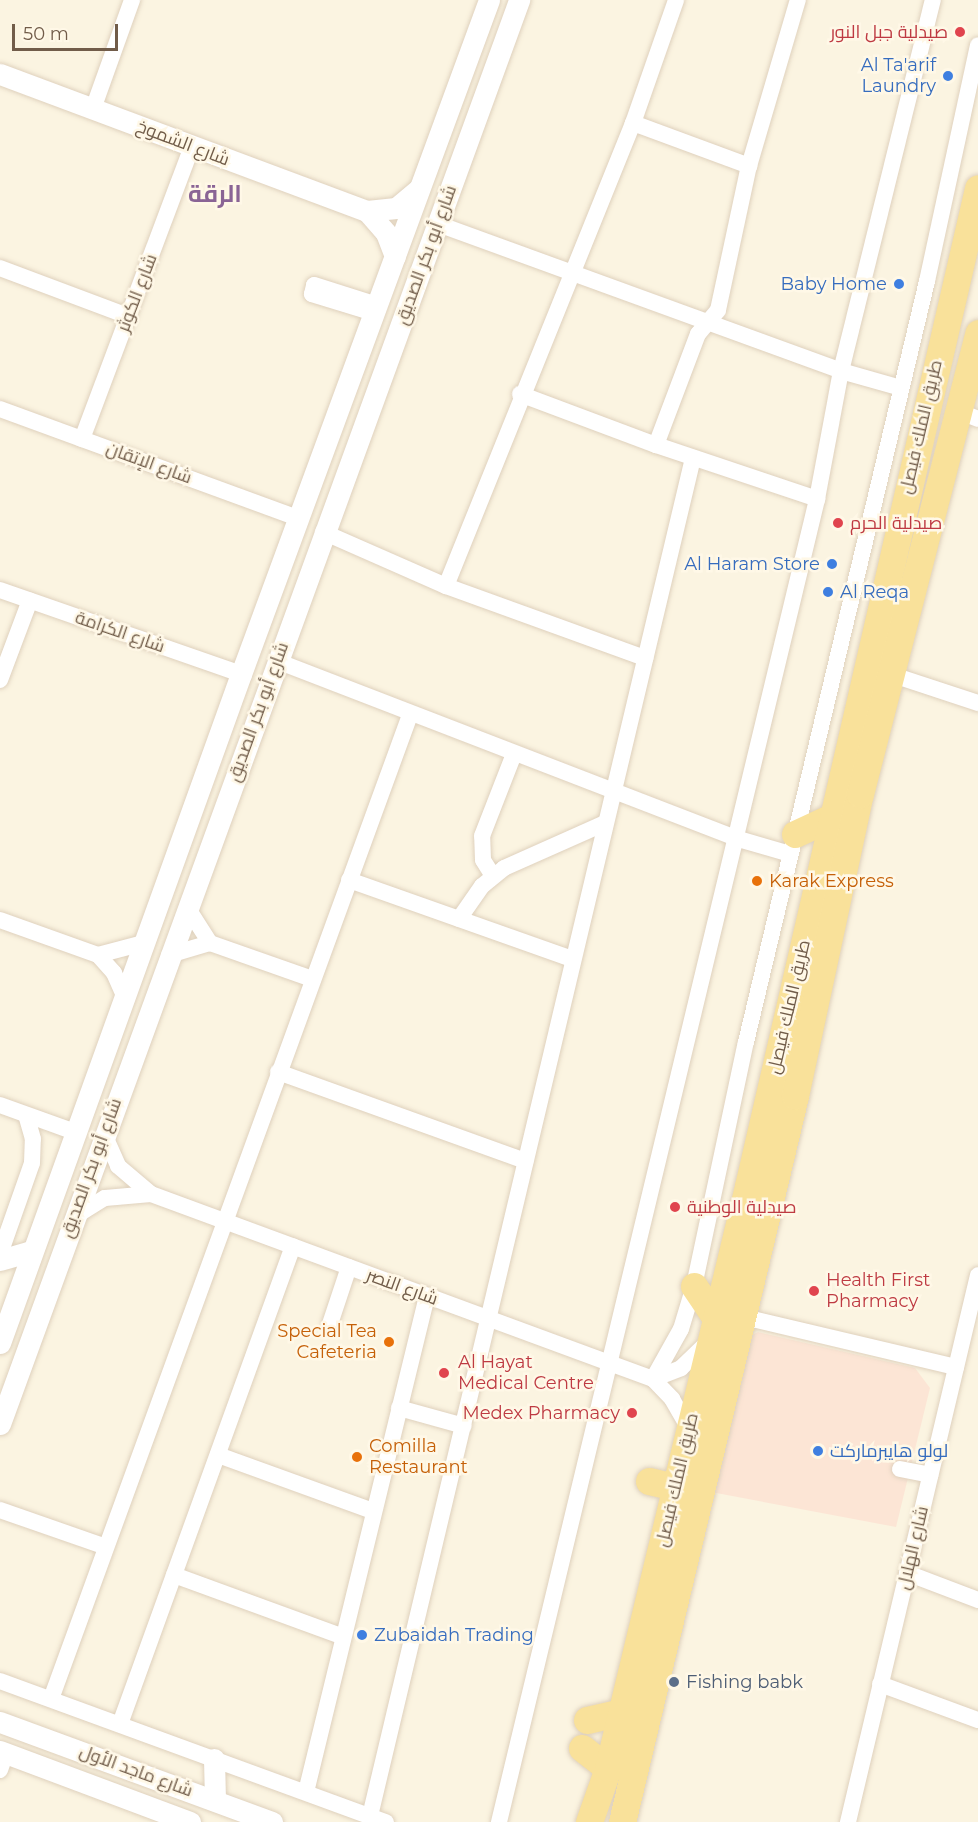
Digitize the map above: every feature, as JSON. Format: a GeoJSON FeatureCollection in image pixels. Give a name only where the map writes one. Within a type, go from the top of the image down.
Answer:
{"type":"FeatureCollection","features":[{"type":"Feature","properties":{"kind":"main road","name":"طريق الملك فيصل"},"geometry":{"type":"LineString","coordinates":[[589,1822],[608,1768],[689,1429],[919,432],[978,188]]}},
{"type":"Feature","properties":{"kind":"main road","name":"طريق الملك فيصل"},"geometry":{"type":"LineString","coordinates":[[622,1822],[744,1317],[890,674],[969,415],[978,333]]}},
{"type":"Feature","properties":{"kind":"main road"},"geometry":{"type":"LineString","coordinates":[[890,674],[879,669],[877,660],[911,507],[919,432]]}},
{"type":"Feature","properties":{"kind":"main road"},"geometry":{"type":"LineString","coordinates":[[793,844],[830,818]]}},
{"type":"Feature","properties":{"kind":"main road"},"geometry":{"type":"LineString","coordinates":[[694,1286],[713,1328]]}},
{"type":"Feature","properties":{"kind":"main road"},"geometry":{"type":"LineString","coordinates":[[649,1480],[675,1487]]}},
{"type":"Feature","properties":{"kind":"main road"},"geometry":{"type":"LineString","coordinates":[[587,1720],[621,1712]]}},
{"type":"Feature","properties":{"kind":"main road"},"geometry":{"type":"LineString","coordinates":[[582,1748],[608,1768]]}},
{"type":"Feature","properties":{"kind":"street"},"geometry":{"type":"LineString","coordinates":[[93,109],[132,0]]}},
{"type":"Feature","properties":{"kind":"street","name":"شارع أبو بكر الصديق"},"geometry":{"type":"LineString","coordinates":[[0,1424],[73,1217],[519,0]]}},
{"type":"Feature","properties":{"kind":"street"},"geometry":{"type":"LineString","coordinates":[[446,585],[520,394],[633,123],[676,0]]}},
{"type":"Feature","properties":{"kind":"street"},"geometry":{"type":"LineString","coordinates":[[656,446],[698,334],[710,323],[718,310],[749,166],[798,0]]}},
{"type":"Feature","properties":{"kind":"street"},"geometry":{"type":"LineString","coordinates":[[499,1822],[612,1364],[817,499],[841,371],[933,0]]}},
{"type":"Feature","properties":{"kind":"street"},"geometry":{"type":"LineString","coordinates":[[474,125],[479,90],[506,12],[504,4],[496,1],[488,3]]}},
{"type":"Feature","properties":{"kind":"street","name":"شارع أبو بكر الصديق"},"geometry":{"type":"LineString","coordinates":[[0,1343],[124,995],[488,3]]}},
{"type":"Feature","properties":{"kind":"street"},"geometry":{"type":"LineString","coordinates":[[653,1379],[681,1329],[694,1286],[793,844],[901,388],[978,45]]}},
{"type":"Feature","properties":{"kind":"street","name":"شارع الشموخ"},"geometry":{"type":"LineString","coordinates":[[0,74],[367,211],[396,208],[421,187]]}},
{"type":"Feature","properties":{"kind":"street"},"geometry":{"type":"LineString","coordinates":[[633,123],[749,166]]}},
{"type":"Feature","properties":{"kind":"street","name":"شارع الكوثر"},"geometry":{"type":"LineString","coordinates":[[82,439],[192,147]]}},
{"type":"Feature","properties":{"kind":"street","name":"شارع الشموخ"},"geometry":{"type":"LineString","coordinates":[[367,211],[386,233],[395,256]]}},
{"type":"Feature","properties":{"kind":"street"},"geometry":{"type":"LineString","coordinates":[[438,224],[841,371],[901,388]]}},
{"type":"Feature","properties":{"kind":"street"},"geometry":{"type":"LineString","coordinates":[[0,268],[128,316]]}},
{"type":"Feature","properties":{"kind":"street"},"geometry":{"type":"LineString","coordinates":[[363,427],[352,439],[345,435],[343,426],[371,350],[377,306]]}},
{"type":"Feature","properties":{"kind":"street"},"geometry":{"type":"LineString","coordinates":[[520,394],[656,446],[817,499]]}},
{"type":"Feature","properties":{"kind":"street","name":"شارع الإتقان"},"geometry":{"type":"LineString","coordinates":[[0,409],[298,518]]}},
{"type":"Feature","properties":{"kind":"street"},"geometry":{"type":"LineString","coordinates":[[0,1681],[378,1819],[488,1318],[693,458]]}},
{"type":"Feature","properties":{"kind":"street"},"geometry":{"type":"LineString","coordinates":[[324,532],[446,585],[645,658]]}},
{"type":"Feature","properties":{"kind":"street","name":"شارع الكرامة"},"geometry":{"type":"LineString","coordinates":[[0,590],[241,674]]}},
{"type":"Feature","properties":{"kind":"street"},"geometry":{"type":"LineString","coordinates":[[0,680],[30,600]]}},
{"type":"Feature","properties":{"kind":"street"},"geometry":{"type":"LineString","coordinates":[[277,661],[410,715],[735,838],[793,844]]}},
{"type":"Feature","properties":{"kind":"street"},"geometry":{"type":"LineString","coordinates":[[890,674],[978,704]]}},
{"type":"Feature","properties":{"kind":"street"},"geometry":{"type":"LineString","coordinates":[[51,1699],[223,1221],[410,715]]}},
{"type":"Feature","properties":{"kind":"street"},"geometry":{"type":"LineString","coordinates":[[493,876],[483,860],[482,836],[514,754]]}},
{"type":"Feature","properties":{"kind":"street"},"geometry":{"type":"LineString","coordinates":[[459,920],[493,876],[527,855],[605,823]]}},
{"type":"Feature","properties":{"kind":"street"},"geometry":{"type":"LineString","coordinates":[[349,880],[572,959]]}},
{"type":"Feature","properties":{"kind":"street"},"geometry":{"type":"LineString","coordinates":[[187,907],[210,943]]}},
{"type":"Feature","properties":{"kind":"street"},"geometry":{"type":"LineString","coordinates":[[0,922],[98,955],[114,973],[124,995]]}},
{"type":"Feature","properties":{"kind":"street"},"geometry":{"type":"LineString","coordinates":[[98,955],[143,943]]}},
{"type":"Feature","properties":{"kind":"street"},"geometry":{"type":"LineString","coordinates":[[169,956],[210,943],[312,979]]}},
{"type":"Feature","properties":{"kind":"street"},"geometry":{"type":"LineString","coordinates":[[278,1072],[525,1161]]}},
{"type":"Feature","properties":{"kind":"street"},"geometry":{"type":"LineString","coordinates":[[0,1105],[75,1132]]}},
{"type":"Feature","properties":{"kind":"street"},"geometry":{"type":"LineString","coordinates":[[0,1254],[32,1163],[33,1138],[27,1114]]}},
{"type":"Feature","properties":{"kind":"street","name":"شارع النصر"},"geometry":{"type":"LineString","coordinates":[[104,1134],[118,1166],[151,1194],[653,1379],[672,1399],[689,1429]]}},
{"type":"Feature","properties":{"kind":"street","name":"شارع النصر"},"geometry":{"type":"LineString","coordinates":[[73,1217],[105,1198],[151,1194]]}},
{"type":"Feature","properties":{"kind":"street"},"geometry":{"type":"LineString","coordinates":[[120,1724],[293,1246]]}},
{"type":"Feature","properties":{"kind":"street"},"geometry":{"type":"LineString","coordinates":[[0,1260],[32,1251]]}},
{"type":"Feature","properties":{"kind":"street"},"geometry":{"type":"LineString","coordinates":[[330,1324],[349,1267]]}},
{"type":"Feature","properties":{"kind":"street","name":"شارع الهلال"},"geometry":{"type":"LineString","coordinates":[[848,1822],[978,1275]]}},
{"type":"Feature","properties":{"kind":"street"},"geometry":{"type":"LineString","coordinates":[[306,1792],[427,1296]]}},
{"type":"Feature","properties":{"kind":"street"},"geometry":{"type":"LineString","coordinates":[[744,1317],[956,1367]]}},
{"type":"Feature","properties":{"kind":"street"},"geometry":{"type":"LineString","coordinates":[[653,1379],[681,1368],[713,1328]]}},
{"type":"Feature","properties":{"kind":"street"},"geometry":{"type":"LineString","coordinates":[[399,1408],[464,1426]]}},
{"type":"Feature","properties":{"kind":"street"},"geometry":{"type":"LineString","coordinates":[[218,1455],[374,1512]]}},
{"type":"Feature","properties":{"kind":"street"},"geometry":{"type":"LineString","coordinates":[[900,1469],[930,1475]]}},
{"type":"Feature","properties":{"kind":"street"},"geometry":{"type":"LineString","coordinates":[[0,1510],[106,1547]]}},
{"type":"Feature","properties":{"kind":"street"},"geometry":{"type":"LineString","coordinates":[[907,1573],[978,1600]]}},
{"type":"Feature","properties":{"kind":"street"},"geometry":{"type":"LineString","coordinates":[[174,1575],[343,1637]]}},
{"type":"Feature","properties":{"kind":"street"},"geometry":{"type":"LineString","coordinates":[[880,1684],[978,1720]]}},
{"type":"Feature","properties":{"kind":"street","name":"شارع ماجد الأول"},"geometry":{"type":"LineString","coordinates":[[0,1722],[272,1822]]}},
{"type":"Feature","properties":{"kind":"street","name":"شارع ماجد الأول"},"geometry":{"type":"LineString","coordinates":[[2,1758],[190,1822]]}},
{"type":"Feature","properties":{"kind":"street"},"geometry":{"type":"LineString","coordinates":[[188,1790],[205,1776],[214,1759]]}},
{"type":"Feature","properties":{"kind":"street"},"geometry":{"type":"LineString","coordinates":[[214,1759],[215,1800]]}},
{"type":"Feature","properties":{"kind":"shaded area"},"geometry":{"type":"Polygon","coordinates":[[[758,1332],[915,1368],[930,1388],[896,1527],[711,1492],[739,1342],[758,1332]]]}},
{"type":"Feature","properties":{"kind":"place","name":"صيدلية جبل النور"},"geometry":{"type":"Point","coordinates":[960,32]}},
{"type":"Feature","properties":{"kind":"place","name":"Al Ta'arif Laundry"},"geometry":{"type":"Point","coordinates":[948,76]}},
{"type":"Feature","properties":{"kind":"place","name":"Baby Home"},"geometry":{"type":"Point","coordinates":[899,284]}},
{"type":"Feature","properties":{"kind":"place","name":"صيدلية الحرم"},"geometry":{"type":"Point","coordinates":[838,523]}},
{"type":"Feature","properties":{"kind":"place","name":"Al Haram Store"},"geometry":{"type":"Point","coordinates":[832,564]}},
{"type":"Feature","properties":{"kind":"place","name":"Al Reqa"},"geometry":{"type":"Point","coordinates":[828,592]}},
{"type":"Feature","properties":{"kind":"place","name":"Karak Express"},"geometry":{"type":"Point","coordinates":[757,881]}},
{"type":"Feature","properties":{"kind":"place","name":"صيدلية الوطنية"},"geometry":{"type":"Point","coordinates":[675,1207]}},
{"type":"Feature","properties":{"kind":"place","name":"Health First Pharmacy"},"geometry":{"type":"Point","coordinates":[814,1291]}},
{"type":"Feature","properties":{"kind":"place","name":"Special Tea Cafeteria"},"geometry":{"type":"Point","coordinates":[389,1342]}},
{"type":"Feature","properties":{"kind":"place","name":"Al Hayat Medical Centre"},"geometry":{"type":"Point","coordinates":[444,1373]}},
{"type":"Feature","properties":{"kind":"place","name":"Medex Pharmacy"},"geometry":{"type":"Point","coordinates":[632,1413]}},
{"type":"Feature","properties":{"kind":"place","name":"لولو هايبرماركت"},"geometry":{"type":"Point","coordinates":[818,1451]}},
{"type":"Feature","properties":{"kind":"place","name":"Comilla Restaurant"},"geometry":{"type":"Point","coordinates":[357,1457]}},
{"type":"Feature","properties":{"kind":"place","name":"Zubaidah Trading"},"geometry":{"type":"Point","coordinates":[362,1635]}},
{"type":"Feature","properties":{"kind":"place","name":"Fishing babk"},"geometry":{"type":"Point","coordinates":[674,1682]}},
{"type":"Feature","properties":{"kind":"district","name":"الرقة"},"geometry":{"type":"Point","coordinates":[215,194]}}]}
